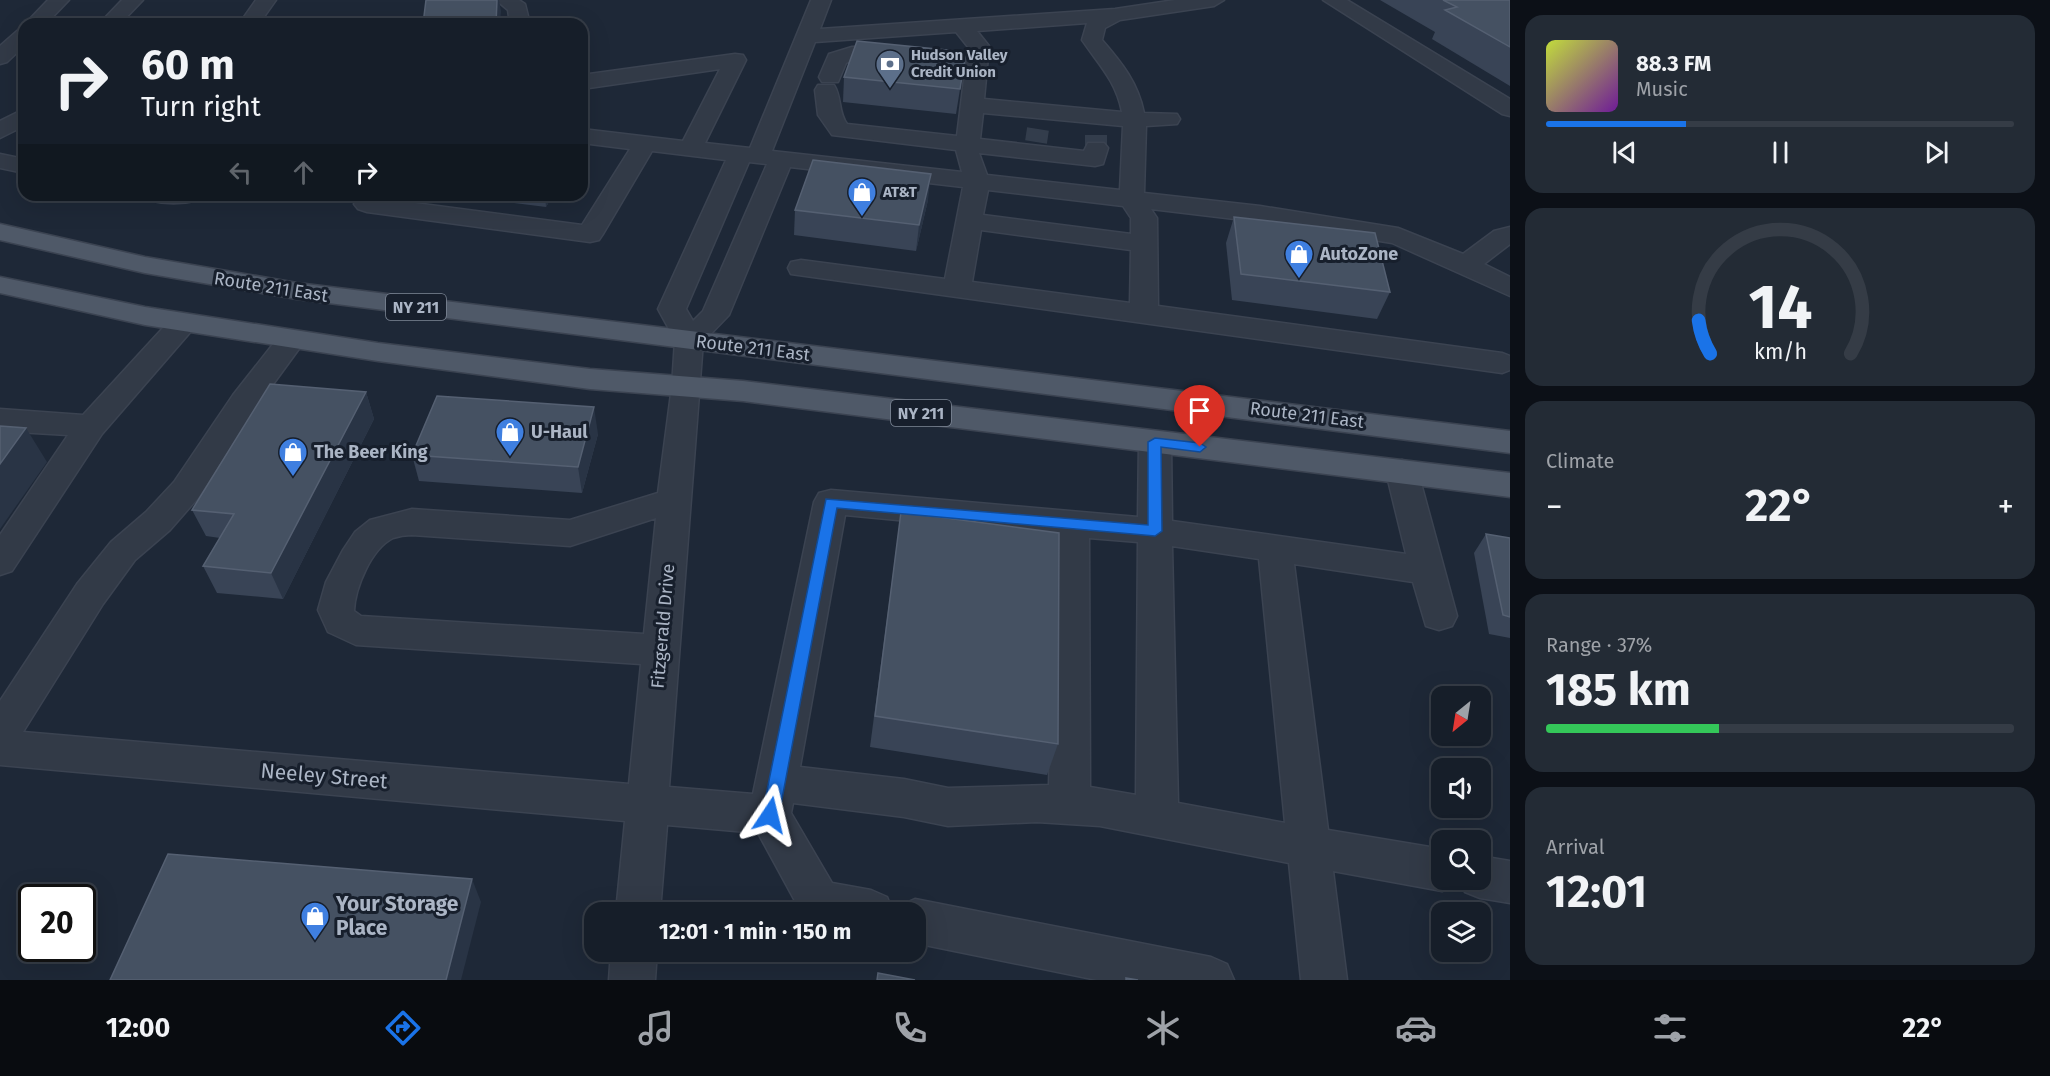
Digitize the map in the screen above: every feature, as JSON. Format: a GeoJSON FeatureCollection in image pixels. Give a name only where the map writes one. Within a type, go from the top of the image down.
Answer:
{"type":"FeatureCollection","features":[{"type":"Feature","properties":{"kind":"main road","name":"Route 211 East"},"geometry":{"type":"LineString","coordinates":[[0,232],[145,265],[273,288],[1510,441]]}},
{"type":"Feature","properties":{"kind":"main road","name":"NY 211"},"geometry":{"type":"LineString","coordinates":[[0,285],[183,323],[291,340],[590,379],[743,391],[1510,485]]}},
{"type":"Feature","properties":{"kind":"street"},"geometry":{"type":"LineString","coordinates":[[41,18],[59,0]]}},
{"type":"Feature","properties":{"kind":"street"},"geometry":{"type":"LineString","coordinates":[[241,0],[265,3]]}},
{"type":"Feature","properties":{"kind":"street"},"geometry":{"type":"LineString","coordinates":[[506,0],[518,8],[519,18]]}},
{"type":"Feature","properties":{"kind":"street"},"geometry":{"type":"LineString","coordinates":[[760,157],[672,309],[689,340],[716,315],[760,157],[821,0]]}},
{"type":"Feature","properties":{"kind":"street"},"geometry":{"type":"LineString","coordinates":[[807,36],[1115,15],[1214,0]]}},
{"type":"Feature","properties":{"kind":"street"},"geometry":{"type":"LineString","coordinates":[[1332,0],[1510,109]]}},
{"type":"Feature","properties":{"kind":"street"},"geometry":{"type":"LineString","coordinates":[[116,18],[136,1]]}},
{"type":"Feature","properties":{"kind":"street"},"geometry":{"type":"LineString","coordinates":[[254,18],[265,3]]}},
{"type":"Feature","properties":{"kind":"street"},"geometry":{"type":"LineString","coordinates":[[1115,15],[1096,25],[1092,40],[1119,74],[1130,103],[1138,147],[1131,198],[1144,218],[1144,313]]}},
{"type":"Feature","properties":{"kind":"street"},"geometry":{"type":"LineString","coordinates":[[957,288],[977,181],[967,154],[979,46],[962,26]]}},
{"type":"Feature","properties":{"kind":"street"},"geometry":{"type":"LineString","coordinates":[[1,56],[18,41]]}},
{"type":"Feature","properties":{"kind":"street"},"geometry":{"type":"LineString","coordinates":[[909,54],[852,53],[837,59],[828,83],[829,115],[840,130],[999,148],[1037,134],[1084,136],[1133,120],[1169,119]]}},
{"type":"Feature","properties":{"kind":"street"},"geometry":{"type":"LineString","coordinates":[[954,58],[977,59]]}},
{"type":"Feature","properties":{"kind":"street"},"geometry":{"type":"LineString","coordinates":[[588,81],[735,60],[691,148]]}},
{"type":"Feature","properties":{"kind":"street"},"geometry":{"type":"LineString","coordinates":[[972,105],[1005,108],[1037,134],[1084,136]]}},
{"type":"Feature","properties":{"kind":"street"},"geometry":{"type":"LineString","coordinates":[[999,148],[1005,108]]}},
{"type":"Feature","properties":{"kind":"street"},"geometry":{"type":"LineString","coordinates":[[0,131],[18,120]]}},
{"type":"Feature","properties":{"kind":"street"},"geometry":{"type":"LineString","coordinates":[[588,137],[1131,198],[1260,214],[1398,236],[1466,265],[1510,288]]}},
{"type":"Feature","properties":{"kind":"street"},"geometry":{"type":"LineString","coordinates":[[369,201],[367,204],[590,234],[645,143]]}},
{"type":"Feature","properties":{"kind":"street"},"geometry":{"type":"LineString","coordinates":[[0,161],[18,165]]}},
{"type":"Feature","properties":{"kind":"street"},"geometry":{"type":"LineString","coordinates":[[970,221],[1144,244]]}},
{"type":"Feature","properties":{"kind":"street"},"geometry":{"type":"LineString","coordinates":[[1466,265],[1503,237],[1510,235]]}},
{"type":"Feature","properties":{"kind":"street"},"geometry":{"type":"LineString","coordinates":[[1466,265],[1510,276]]}},
{"type":"Feature","properties":{"kind":"street"},"geometry":{"type":"LineString","coordinates":[[801,268],[1502,363]]}},
{"type":"Feature","properties":{"kind":"street"},"geometry":{"type":"LineString","coordinates":[[2,556],[91,426],[183,323]]}},
{"type":"Feature","properties":{"kind":"street"},"geometry":{"type":"LineString","coordinates":[[0,734],[90,594],[123,551],[158,521],[186,490],[244,402],[291,340]]}},
{"type":"Feature","properties":{"kind":"street","name":"Fitzgerald Drive"},"geometry":{"type":"LineString","coordinates":[[639,902],[660,650],[687,386],[689,340]]}},
{"type":"Feature","properties":{"kind":"street"},"geometry":{"type":"LineString","coordinates":[[0,420],[91,426]]}},
{"type":"Feature","properties":{"kind":"street"},"geometry":{"type":"LineString","coordinates":[[1155,442],[1157,818]]}},
{"type":"Feature","properties":{"kind":"street"},"geometry":{"type":"LineString","coordinates":[[1402,472],[1439,616]]}},
{"type":"Feature","properties":{"kind":"street"},"geometry":{"type":"LineString","coordinates":[[660,650],[356,630],[341,622],[336,610],[342,587],[358,556],[373,536],[388,526],[412,522],[570,533],[674,500]]}},
{"type":"Feature","properties":{"kind":"street"},"geometry":{"type":"LineString","coordinates":[[819,902],[773,799],[831,502],[1155,531],[1428,571]]}},
{"type":"Feature","properties":{"kind":"street"},"geometry":{"type":"LineString","coordinates":[[1069,805],[1072,524]]}},
{"type":"Feature","properties":{"kind":"street"},"geometry":{"type":"LineString","coordinates":[[1275,549],[1324,980]]}},
{"type":"Feature","properties":{"kind":"street","name":"Neeley Street"},"geometry":{"type":"LineString","coordinates":[[0,748],[648,803],[904,798],[948,807],[1037,803],[1100,807],[1431,868]]}},
{"type":"Feature","properties":{"kind":"street"},"geometry":{"type":"LineString","coordinates":[[1491,879],[1510,882]]}},
{"type":"Feature","properties":{"kind":"street"},"geometry":{"type":"LineString","coordinates":[[926,923],[1211,980]]}},
{"type":"Feature","properties":{"kind":"street"},"geometry":{"type":"LineString","coordinates":[[632,980],[633,962]]}},
{"type":"Feature","properties":{"kind":"building"},"geometry":{"type":"Polygon","coordinates":[[[426,0],[497,0],[496,18],[424,18],[426,0]]]}},
{"type":"Feature","properties":{"kind":"building"},"geometry":{"type":"Polygon","coordinates":[[[1443,0],[1510,0],[1510,47],[1445,10],[1457,7],[1443,0]]]}},
{"type":"Feature","properties":{"kind":"building"},"geometry":{"type":"Polygon","coordinates":[[[857,41],[966,52],[960,89],[844,77],[857,41]]]}},
{"type":"Feature","properties":{"kind":"building"},"geometry":{"type":"Polygon","coordinates":[[[813,160],[931,174],[919,225],[795,210],[813,160]]]}},
{"type":"Feature","properties":{"kind":"building"},"geometry":{"type":"Polygon","coordinates":[[[1234,217],[1375,233],[1390,292],[1241,274],[1234,217]]]}},
{"type":"Feature","properties":{"kind":"building","name":"The Beer King"},"geometry":{"type":"Polygon","coordinates":[[[270,384],[366,392],[271,573],[203,566],[234,514],[192,510],[270,384]]]}},
{"type":"Feature","properties":{"kind":"building"},"geometry":{"type":"Polygon","coordinates":[[[437,396],[594,407],[578,467],[412,455],[437,396]]]}},
{"type":"Feature","properties":{"kind":"building"},"geometry":{"type":"Polygon","coordinates":[[[0,426],[26,428],[0,464],[0,426]]]}},
{"type":"Feature","properties":{"kind":"building"},"geometry":{"type":"Polygon","coordinates":[[[901,512],[1059,533],[1058,744],[875,716],[901,512]]]}},
{"type":"Feature","properties":{"kind":"building"},"geometry":{"type":"Polygon","coordinates":[[[1486,534],[1510,538],[1510,617],[1503,615],[1486,534]]]}},
{"type":"Feature","properties":{"kind":"building","name":"Your Storage Place"},"geometry":{"type":"Polygon","coordinates":[[[168,854],[472,879],[446,980],[110,980],[168,854]]]}},
{"type":"Feature","properties":{"kind":"building"},"geometry":{"type":"Polygon","coordinates":[[[878,973],[915,980],[877,980],[878,973]]]}},
{"type":"Feature","properties":{"kind":"tunnel"},"geometry":{"type":"LineString","coordinates":[[1036,142],[1038,129]]}},
{"type":"Feature","properties":{"kind":"tunnel"},"geometry":{"type":"LineString","coordinates":[[1096,135],[1096,148]]}},
{"type":"Feature","properties":{"kind":"place","name":"Hudson Valley Credit Union"},"geometry":{"type":"Point","coordinates":[890,90]}},
{"type":"Feature","properties":{"kind":"place","name":"AT&T"},"geometry":{"type":"Point","coordinates":[862,218]}},
{"type":"Feature","properties":{"kind":"place","name":"AutoZone"},"geometry":{"type":"Point","coordinates":[1299,280]}},
{"type":"Feature","properties":{"kind":"place","name":"U-Haul"},"geometry":{"type":"Point","coordinates":[510,458]}},
{"type":"Feature","properties":{"kind":"place","name":"The Beer King"},"geometry":{"type":"Point","coordinates":[293,478]}},
{"type":"Feature","properties":{"kind":"place","name":"Your Storage Place"},"geometry":{"type":"Point","coordinates":[315,942]}},
{"type":"Feature","properties":{"kind":"route"},"geometry":{"type":"LineString","coordinates":[[770,815],[831,502],[1155,531],[1155,442],[1200,447]]}}]}
